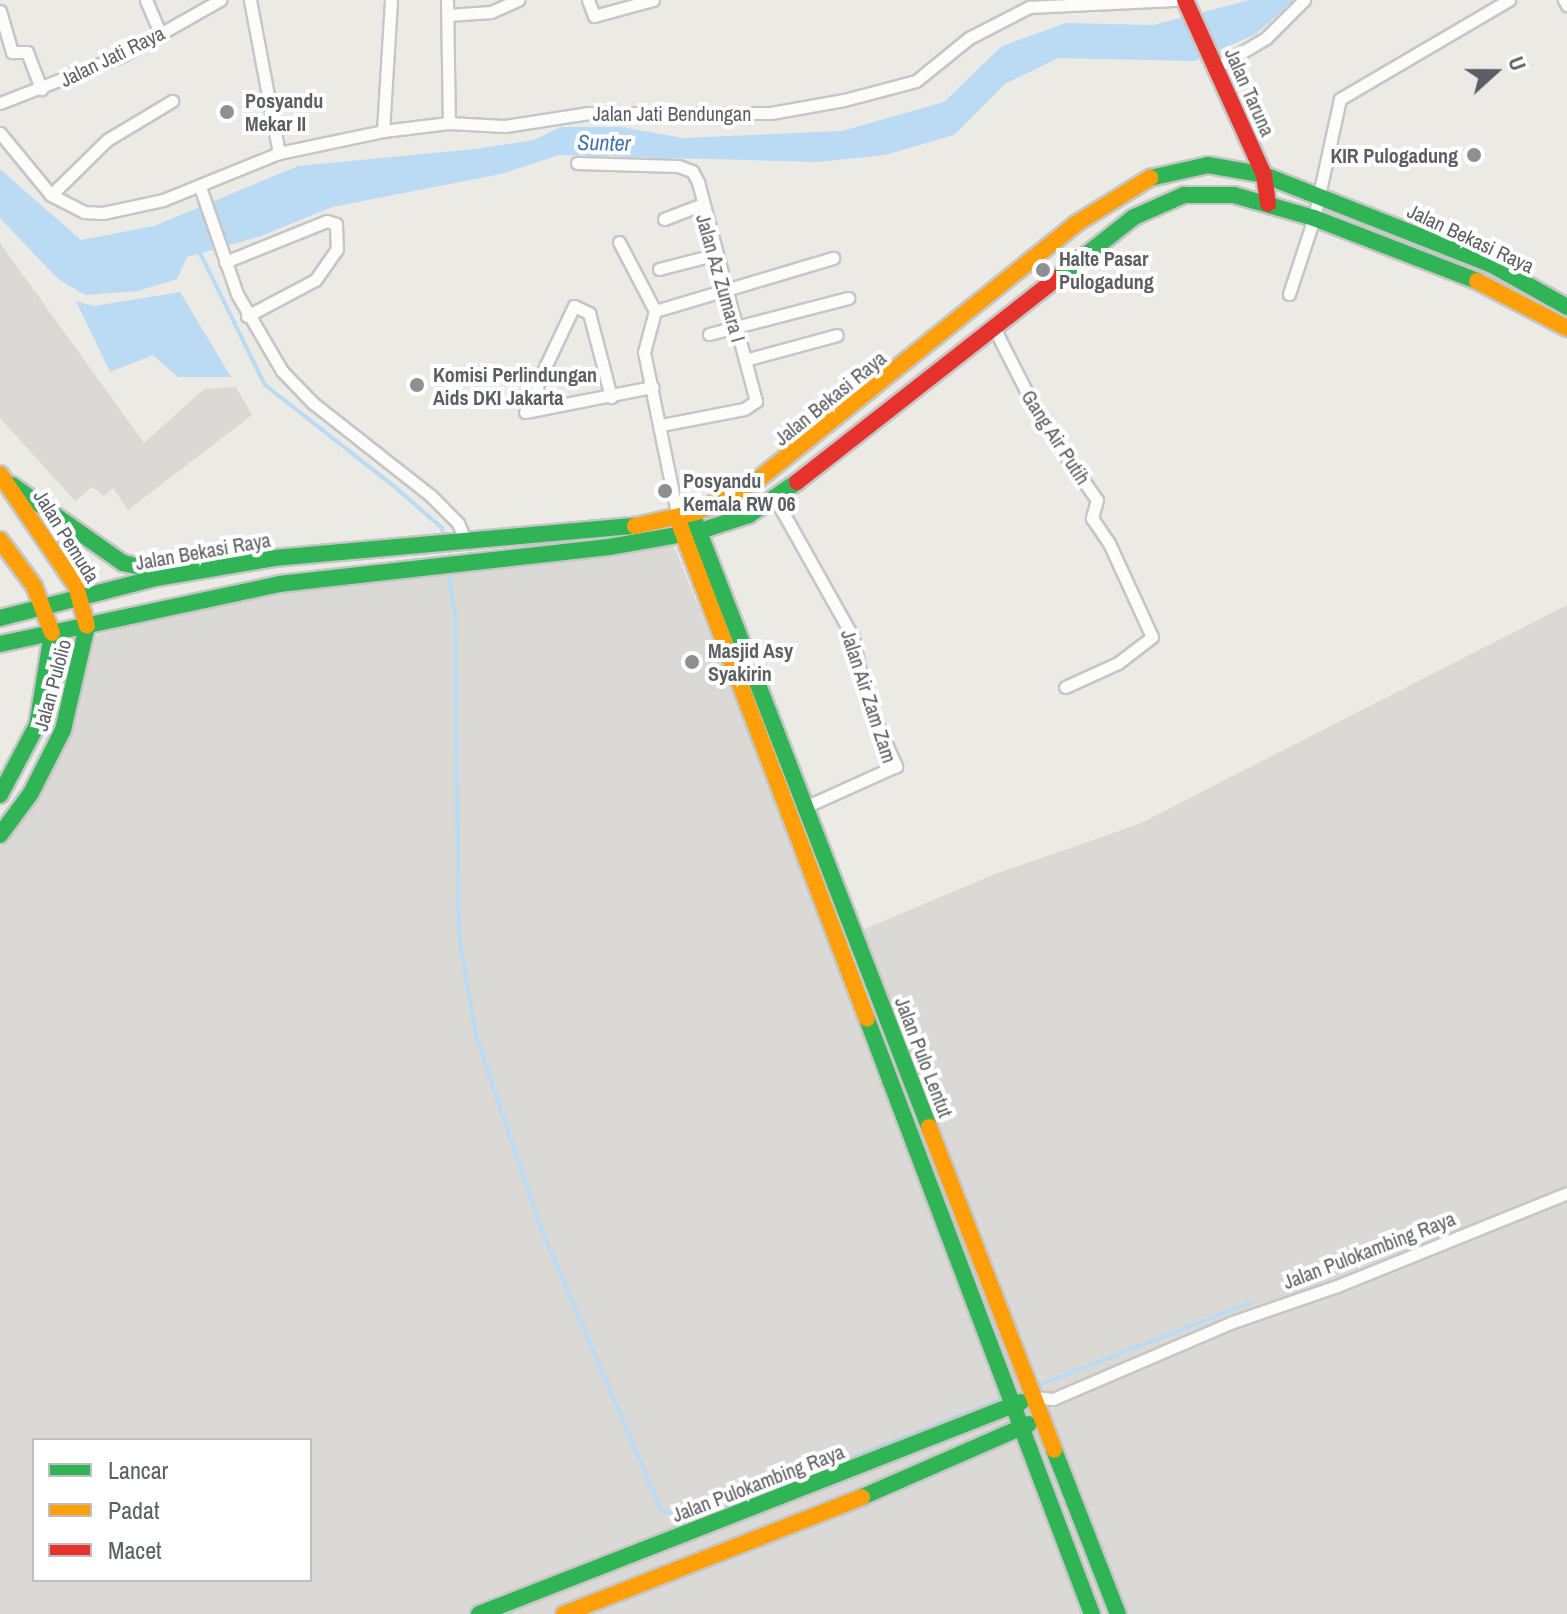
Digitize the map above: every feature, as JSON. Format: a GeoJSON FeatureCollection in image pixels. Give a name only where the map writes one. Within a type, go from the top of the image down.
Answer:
{"type":"FeatureCollection","features":[{"type":"Feature","properties":{"kind":"street"},"geometry":{"type":"LineString","coordinates":[[146,0],[160,33]]}},
{"type":"Feature","properties":{"kind":"street","name":"Jalan Jati Raya"},"geometry":{"type":"LineString","coordinates":[[0,103],[123,55],[220,0]]}},
{"type":"Feature","properties":{"kind":"street"},"geometry":{"type":"LineString","coordinates":[[250,0],[279,153]]}},
{"type":"Feature","properties":{"kind":"street"},"geometry":{"type":"LineString","coordinates":[[383,131],[391,0]]}},
{"type":"Feature","properties":{"kind":"street"},"geometry":{"type":"LineString","coordinates":[[447,0],[449,123]]}},
{"type":"Feature","properties":{"kind":"street"},"geometry":{"type":"LineString","coordinates":[[448,15],[491,12],[518,0]]}},
{"type":"Feature","properties":{"kind":"street"},"geometry":{"type":"LineString","coordinates":[[588,2],[594,16],[653,0]]}},
{"type":"Feature","properties":{"kind":"street"},"geometry":{"type":"LineString","coordinates":[[1215,62],[1266,38],[1304,0]]}},
{"type":"Feature","properties":{"kind":"street"},"geometry":{"type":"LineString","coordinates":[[1289,294],[1314,218],[1340,99],[1509,0]]}},
{"type":"Feature","properties":{"kind":"street","name":"Jalan Jati Bendungan"},"geometry":{"type":"LineString","coordinates":[[0,133],[51,195],[84,212],[103,213],[201,190],[279,153],[383,131],[449,123],[505,126],[589,113],[700,116],[786,110],[916,81],[969,38],[1029,7],[1182,2]]}},
{"type":"Feature","properties":{"kind":"street","name":"Jalan Taruna"},"geometry":{"type":"LineString","coordinates":[[1182,2],[1215,62],[1264,175],[1268,204]]}},
{"type":"Feature","properties":{"kind":"street"},"geometry":{"type":"LineString","coordinates":[[0,11],[12,53],[27,52],[41,89]]}},
{"type":"Feature","properties":{"kind":"street"},"geometry":{"type":"LineString","coordinates":[[51,195],[107,140],[172,101]]}},
{"type":"Feature","properties":{"kind":"street","name":"Jalan Az Zumara I"},"geometry":{"type":"LineString","coordinates":[[577,163],[689,169],[698,182],[713,255],[755,404],[661,425]]}},
{"type":"Feature","properties":{"kind":"street","name":"Jalan Bekasi Raya"},"geometry":{"type":"LineString","coordinates":[[0,618],[175,574],[274,558],[606,532],[682,517],[786,460],[1077,223],[1140,181],[1194,166],[1264,175],[1319,195],[1492,265],[1567,307]]}},
{"type":"Feature","properties":{"kind":"street"},"geometry":{"type":"LineString","coordinates":[[201,190],[247,316],[282,371],[313,403],[431,496],[458,523],[462,542]]}},
{"type":"Feature","properties":{"kind":"street","name":"Jalan Bekasi Raya"},"geometry":{"type":"LineString","coordinates":[[699,531],[749,515],[776,500],[1134,217],[1167,199],[1217,194],[1268,204],[1314,218],[1479,282],[1567,328]]}},
{"type":"Feature","properties":{"kind":"street"},"geometry":{"type":"LineString","coordinates":[[664,219],[701,205]]}},
{"type":"Feature","properties":{"kind":"street"},"geometry":{"type":"LineString","coordinates":[[224,259],[327,221],[336,224],[337,249],[315,280],[247,316]]}},
{"type":"Feature","properties":{"kind":"street"},"geometry":{"type":"LineString","coordinates":[[619,242],[655,311],[644,352],[682,517]]}},
{"type":"Feature","properties":{"kind":"street"},"geometry":{"type":"LineString","coordinates":[[659,269],[713,255]]}},
{"type":"Feature","properties":{"kind":"street"},"geometry":{"type":"LineString","coordinates":[[655,311],[833,258]]}},
{"type":"Feature","properties":{"kind":"street"},"geometry":{"type":"LineString","coordinates":[[709,334],[848,298]]}},
{"type":"Feature","properties":{"kind":"street"},"geometry":{"type":"LineString","coordinates":[[611,397],[590,316],[579,307],[570,309],[530,409],[569,406],[611,397],[653,387]]}},
{"type":"Feature","properties":{"kind":"street","name":"Gang Air Putih"},"geometry":{"type":"LineString","coordinates":[[993,326],[1042,422],[1097,500],[1092,518],[1109,543],[1151,639],[1118,663],[1065,687]]}},
{"type":"Feature","properties":{"kind":"street"},"geometry":{"type":"LineString","coordinates":[[745,360],[837,335]]}},
{"type":"Feature","properties":{"kind":"street"},"geometry":{"type":"LineString","coordinates":[[6,479],[123,563],[175,574]]}},
{"type":"Feature","properties":{"kind":"street","name":"Jalan Pemuda"},"geometry":{"type":"LineString","coordinates":[[6,479],[81,596],[87,626]]}},
{"type":"Feature","properties":{"kind":"street","name":"Jalan Air Zam Zam"},"geometry":{"type":"LineString","coordinates":[[776,500],[853,637],[865,696],[896,766],[807,806]]}},
{"type":"Feature","properties":{"kind":"street","name":"Jalan Bekasi Raya"},"geometry":{"type":"LineString","coordinates":[[0,644],[279,584],[467,559],[682,517]]}},
{"type":"Feature","properties":{"kind":"street","name":"Jalan Pulo Lentut"},"geometry":{"type":"LineString","coordinates":[[682,517],[699,531],[1118,1614]]}},
{"type":"Feature","properties":{"kind":"street","name":"Jalan Pulo Lentut"},"geometry":{"type":"LineString","coordinates":[[682,517],[1092,1614]]}},
{"type":"Feature","properties":{"kind":"street"},"geometry":{"type":"LineString","coordinates":[[0,540],[44,605],[52,633]]}},
{"type":"Feature","properties":{"kind":"street","name":"Jalan Pulolio"},"geometry":{"type":"LineString","coordinates":[[0,835],[31,793],[63,730],[87,626]]}},
{"type":"Feature","properties":{"kind":"street","name":"Jalan Pulolio"},"geometry":{"type":"LineString","coordinates":[[0,795],[37,725],[52,657],[52,633]]}},
{"type":"Feature","properties":{"kind":"street"},"geometry":{"type":"LineString","coordinates":[[37,725],[63,730]]}},
{"type":"Feature","properties":{"kind":"street","name":"Jalan Pulokambing Raya"},"geometry":{"type":"LineString","coordinates":[[479,1614],[1030,1390],[1053,1399],[1230,1323],[1337,1286],[1567,1193]]}},
{"type":"Feature","properties":{"kind":"street"},"geometry":{"type":"LineString","coordinates":[[564,1614],[835,1509],[1041,1419],[1053,1399]]}},
{"type":"Feature","properties":{"kind":"shaded area"},"geometry":{"type":"Polygon","coordinates":[[[0,243],[144,443],[204,389],[236,387],[252,415],[128,510],[113,488],[104,496],[92,487],[75,501],[0,418],[0,243]]]}},
{"type":"Feature","properties":{"kind":"shaded area"},"geometry":{"type":"Polygon","coordinates":[[[674,546],[834,942],[995,874],[1139,824],[1567,605],[1567,1614],[0,1614],[0,837],[60,728],[87,638],[270,585],[674,546]]]}},
{"type":"Feature","properties":{"kind":"water","name":"Sunter"},"geometry":{"type":"Polygon","coordinates":[[[1250,0],[1294,0],[1256,34],[1195,61],[1058,58],[1005,84],[954,135],[885,155],[817,162],[559,155],[501,174],[332,207],[261,236],[187,257],[177,279],[138,291],[85,295],[57,278],[0,218],[0,169],[81,240],[154,226],[298,166],[475,149],[534,140],[561,127],[621,127],[683,138],[842,131],[944,102],[1002,46],[1066,23],[1153,25],[1250,0]]]}},
{"type":"Feature","properties":{"kind":"water"},"geometry":{"type":"Polygon","coordinates":[[[180,292],[231,377],[178,377],[153,355],[110,372],[76,301],[94,306],[180,292]]]}},
{"type":"Feature","properties":{"kind":"waterway"},"geometry":{"type":"LineString","coordinates":[[198,249],[265,385],[395,487],[442,528],[444,540]]}},
{"type":"Feature","properties":{"kind":"waterway"},"geometry":{"type":"LineString","coordinates":[[448,568],[455,616],[459,937],[476,1035],[541,1228],[661,1509],[672,1515],[709,1513],[1007,1397]]}},
{"type":"Feature","properties":{"kind":"waterway"},"geometry":{"type":"LineString","coordinates":[[1034,1387],[1252,1302]]}},
{"type":"Feature","properties":{"kind":"traffic: fast"},"geometry":{"type":"LineString","coordinates":[[1150,178],[1208,165],[1264,175],[1492,265],[1567,307]]}},
{"type":"Feature","properties":{"kind":"traffic: fast"},"geometry":{"type":"LineString","coordinates":[[1057,278],[1134,217],[1184,195],[1234,195],[1314,218],[1477,281]]}},
{"type":"Feature","properties":{"kind":"traffic: fast"},"geometry":{"type":"LineString","coordinates":[[0,644],[279,584],[609,547],[700,531],[749,515],[797,482]]}},
{"type":"Feature","properties":{"kind":"traffic: fast"},"geometry":{"type":"LineString","coordinates":[[12,485],[123,563],[163,572]]}},
{"type":"Feature","properties":{"kind":"traffic: fast"},"geometry":{"type":"LineString","coordinates":[[694,519],[929,1127]]}},
{"type":"Feature","properties":{"kind":"traffic: fast"},"geometry":{"type":"LineString","coordinates":[[0,618],[156,578],[274,558],[635,526]]}},
{"type":"Feature","properties":{"kind":"traffic: fast"},"geometry":{"type":"LineString","coordinates":[[0,835],[31,793],[63,730],[87,626]]}},
{"type":"Feature","properties":{"kind":"traffic: fast"},"geometry":{"type":"LineString","coordinates":[[0,795],[37,725],[52,633]]}},
{"type":"Feature","properties":{"kind":"traffic: fast"},"geometry":{"type":"LineString","coordinates":[[867,1019],[1092,1614]]}},
{"type":"Feature","properties":{"kind":"traffic: fast"},"geometry":{"type":"LineString","coordinates":[[479,1614],[1021,1402]]}},
{"type":"Feature","properties":{"kind":"traffic: fast"},"geometry":{"type":"LineString","coordinates":[[862,1497],[1029,1424]]}},
{"type":"Feature","properties":{"kind":"traffic: fast"},"geometry":{"type":"LineString","coordinates":[[1054,1450],[1118,1614]]}},
{"type":"Feature","properties":{"kind":"traffic: slow"},"geometry":{"type":"LineString","coordinates":[[635,526],[697,512],[755,482],[1077,223],[1150,178]]}},
{"type":"Feature","properties":{"kind":"traffic: slow"},"geometry":{"type":"LineString","coordinates":[[1477,281],[1567,328]]}},
{"type":"Feature","properties":{"kind":"traffic: slow"},"geometry":{"type":"LineString","coordinates":[[0,474],[76,586],[87,626]]}},
{"type":"Feature","properties":{"kind":"traffic: slow"},"geometry":{"type":"LineString","coordinates":[[679,523],[867,1019]]}},
{"type":"Feature","properties":{"kind":"traffic: slow"},"geometry":{"type":"LineString","coordinates":[[0,540],[34,586],[52,633]]}},
{"type":"Feature","properties":{"kind":"traffic: slow"},"geometry":{"type":"LineString","coordinates":[[929,1127],[1054,1450]]}},
{"type":"Feature","properties":{"kind":"traffic: slow"},"geometry":{"type":"LineString","coordinates":[[564,1614],[862,1497]]}},
{"type":"Feature","properties":{"kind":"traffic: jam"},"geometry":{"type":"LineString","coordinates":[[1185,0],[1264,175],[1268,204]]}},
{"type":"Feature","properties":{"kind":"traffic: jam"},"geometry":{"type":"LineString","coordinates":[[797,482],[1057,278]]}},
{"type":"Feature","properties":{"kind":"place","name":"Posyandu Mekar II"},"geometry":{"type":"Point","coordinates":[227,112]}},
{"type":"Feature","properties":{"kind":"place","name":"KIR Pulogadung"},"geometry":{"type":"Point","coordinates":[1474,155]}},
{"type":"Feature","properties":{"kind":"place","name":"Halte Pasar Pulogadung"},"geometry":{"type":"Point","coordinates":[1043,270]}},
{"type":"Feature","properties":{"kind":"place","name":"Komisi Perlindungan Aids DKI Jakarta"},"geometry":{"type":"Point","coordinates":[417,385]}},
{"type":"Feature","properties":{"kind":"place","name":"Posyandu Kemala RW 06"},"geometry":{"type":"Point","coordinates":[665,491]}},
{"type":"Feature","properties":{"kind":"place","name":"Masjid Asy Syakirin"},"geometry":{"type":"Point","coordinates":[692,662]}}]}
